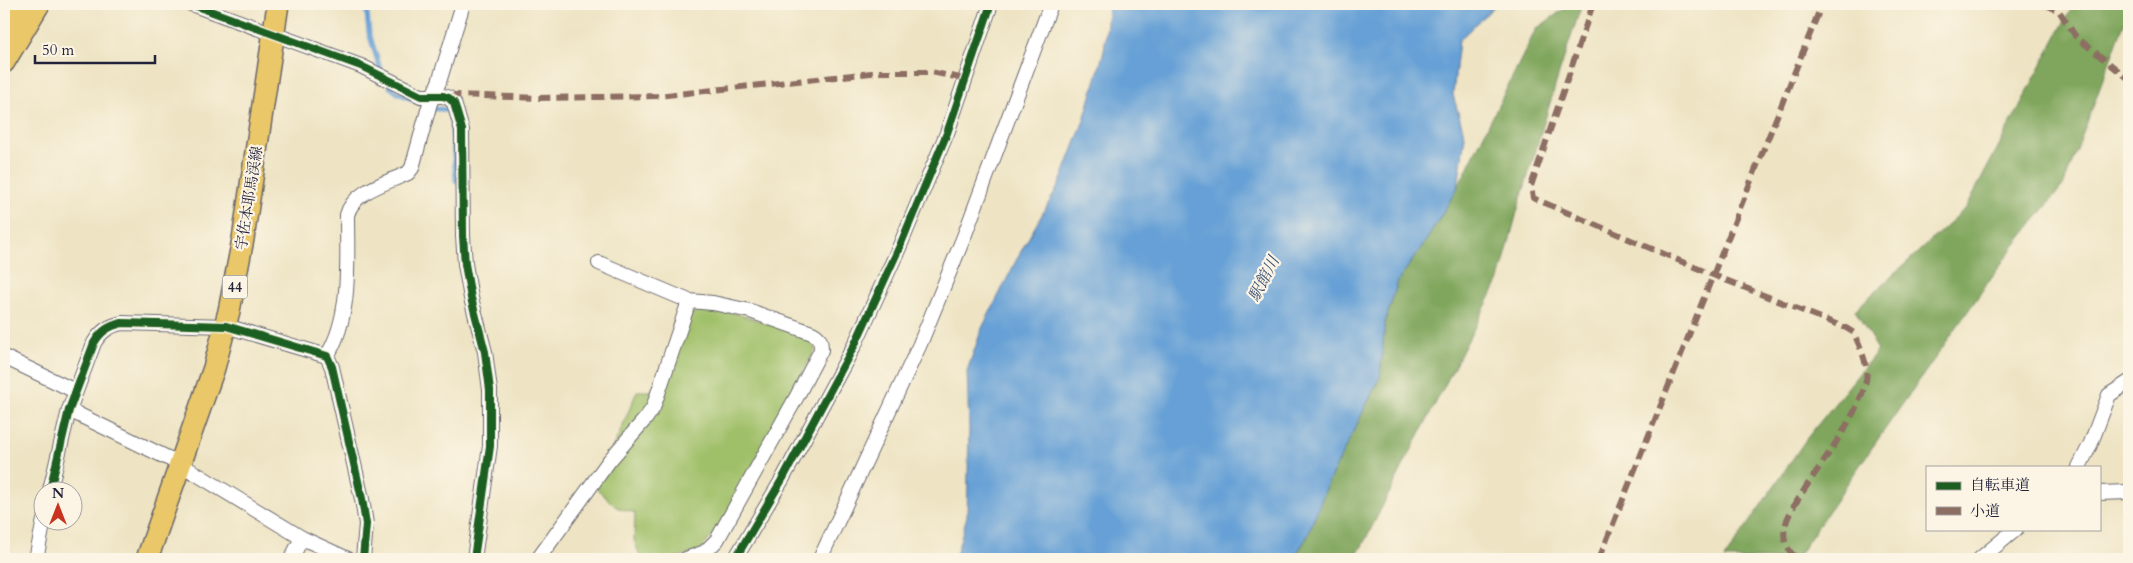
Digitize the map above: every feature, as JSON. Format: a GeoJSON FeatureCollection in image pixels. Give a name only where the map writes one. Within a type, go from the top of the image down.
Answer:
{"type":"FeatureCollection","features":[{"type":"Feature","properties":{"kind":"main road"},"geometry":{"type":"LineString","coordinates":[[4,24],[16,4]]}},
{"type":"Feature","properties":{"kind":"main road"},"geometry":{"type":"LineString","coordinates":[[4,62],[39,4]]}},
{"type":"Feature","properties":{"kind":"main road","name":"宇佐本耶馬渓線"},"geometry":{"type":"LineString","coordinates":[[147,559],[226,326],[238,267],[278,4]]}},
{"type":"Feature","properties":{"kind":"street"},"geometry":{"type":"LineString","coordinates":[[191,4],[362,66],[421,96],[443,96],[449,98],[458,111],[462,130],[465,264],[484,352],[490,390],[490,446],[474,559]]}},
{"type":"Feature","properties":{"kind":"street"},"geometry":{"type":"LineString","coordinates":[[327,356],[334,345],[345,296],[347,215],[349,206],[364,194],[408,173],[412,168],[432,97],[439,82],[462,4]]}},
{"type":"Feature","properties":{"kind":"street"},"geometry":{"type":"LineString","coordinates":[[735,559],[783,478],[846,361],[895,257],[947,132],[991,4]]}},
{"type":"Feature","properties":{"kind":"street"},"geometry":{"type":"LineString","coordinates":[[820,559],[920,344],[966,234],[1051,4]]}},
{"type":"Feature","properties":{"kind":"street"},"geometry":{"type":"LineString","coordinates":[[599,263],[688,301],[713,303],[750,311],[812,333],[821,342],[820,350],[796,398],[717,540],[705,552],[686,559]]}},
{"type":"Feature","properties":{"kind":"street"},"geometry":{"type":"LineString","coordinates":[[538,559],[608,461],[653,408],[688,301]]}},
{"type":"Feature","properties":{"kind":"street"},"geometry":{"type":"LineString","coordinates":[[52,480],[68,410],[94,343],[100,334],[113,325],[136,322],[226,326],[327,356],[332,367],[362,499],[366,524],[364,559]]}},
{"type":"Feature","properties":{"kind":"street"},"geometry":{"type":"LineString","coordinates":[[4,357],[75,391]]}},
{"type":"Feature","properties":{"kind":"street"},"geometry":{"type":"LineString","coordinates":[[2080,466],[2091,443],[2109,394],[2129,382]]}},
{"type":"Feature","properties":{"kind":"street"},"geometry":{"type":"LineString","coordinates":[[68,410],[180,464],[302,538],[348,559]]}},
{"type":"Feature","properties":{"kind":"street"},"geometry":{"type":"LineString","coordinates":[[2100,493],[2129,492]]}},
{"type":"Feature","properties":{"kind":"street"},"geometry":{"type":"LineString","coordinates":[[36,559],[42,530]]}},
{"type":"Feature","properties":{"kind":"street"},"geometry":{"type":"LineString","coordinates":[[1980,559],[2015,530]]}},
{"type":"Feature","properties":{"kind":"street"},"geometry":{"type":"LineString","coordinates":[[291,559],[302,538]]}},
{"type":"Feature","properties":{"kind":"green space"},"geometry":{"type":"Polygon","coordinates":[[[1565,4],[1582,4],[1517,212],[1499,280],[1360,550],[1353,559],[1293,559],[1307,537],[1328,483],[1380,377],[1385,322],[1398,281],[1427,239],[1458,187],[1536,29],[1564,9],[1565,4]]]}},
{"type":"Feature","properties":{"kind":"green space"},"geometry":{"type":"Polygon","coordinates":[[[2071,4],[2129,4],[2129,10],[2064,184],[2008,254],[1796,559],[1724,559],[1807,438],[1878,350],[1855,310],[1966,208],[2073,5],[2071,4]]]}},
{"type":"Feature","properties":{"kind":"green space"},"geometry":{"type":"Polygon","coordinates":[[[694,307],[724,310],[808,336],[814,342],[815,350],[722,523],[700,551],[673,559],[641,559],[634,540],[635,513],[616,507],[594,486],[637,391],[652,391],[694,307]]]}},
{"type":"Feature","properties":{"kind":"water","name":"駅館川"},"geometry":{"type":"Polygon","coordinates":[[[1109,4],[1497,4],[1459,40],[1453,95],[1465,136],[1458,187],[1427,239],[1398,281],[1385,322],[1380,377],[1328,483],[1307,537],[1293,559],[955,559],[967,516],[969,430],[967,371],[982,328],[1020,253],[1060,183],[1084,120],[1104,51],[1109,4]]]}},
{"type":"Feature","properties":{"kind":"waterway"},"geometry":{"type":"LineString","coordinates":[[366,4],[369,33],[381,72]]}},
{"type":"Feature","properties":{"kind":"waterway"},"geometry":{"type":"LineString","coordinates":[[390,87],[398,93],[433,109],[448,111],[451,117],[456,181]]}},
{"type":"Feature","properties":{"kind":"marked path"},"geometry":{"type":"LineString","coordinates":[[1593,4],[1531,186],[1533,198],[1713,275],[1846,328],[1854,333],[1861,350],[1867,374],[1856,407],[1840,437],[1795,504],[1786,523],[1785,542],[1792,554],[1800,559]]}},
{"type":"Feature","properties":{"kind":"marked path"},"geometry":{"type":"LineString","coordinates":[[1599,559],[1822,4]]}},
{"type":"Feature","properties":{"kind":"marked path"},"geometry":{"type":"LineString","coordinates":[[2044,4],[2059,11],[2076,37],[2129,79]]}},
{"type":"Feature","properties":{"kind":"marked path"},"geometry":{"type":"LineString","coordinates":[[449,98],[456,95],[539,98],[658,96],[881,72],[931,72],[965,79]]}},
{"type":"Feature","properties":{"kind":"cycle path"},"geometry":{"type":"LineString","coordinates":[[191,4],[361,66],[421,96],[443,96],[449,98],[454,103],[462,130],[465,264],[471,298],[485,352],[490,390],[490,446],[474,559]]}},
{"type":"Feature","properties":{"kind":"cycle path"},"geometry":{"type":"LineString","coordinates":[[735,559],[783,478],[855,344],[899,248],[947,133],[991,4]]}},
{"type":"Feature","properties":{"kind":"cycle path"},"geometry":{"type":"LineString","coordinates":[[52,480],[69,410],[94,343],[103,332],[109,327],[122,323],[226,326],[327,356],[332,367],[362,499],[366,524],[363,559]]}}]}
